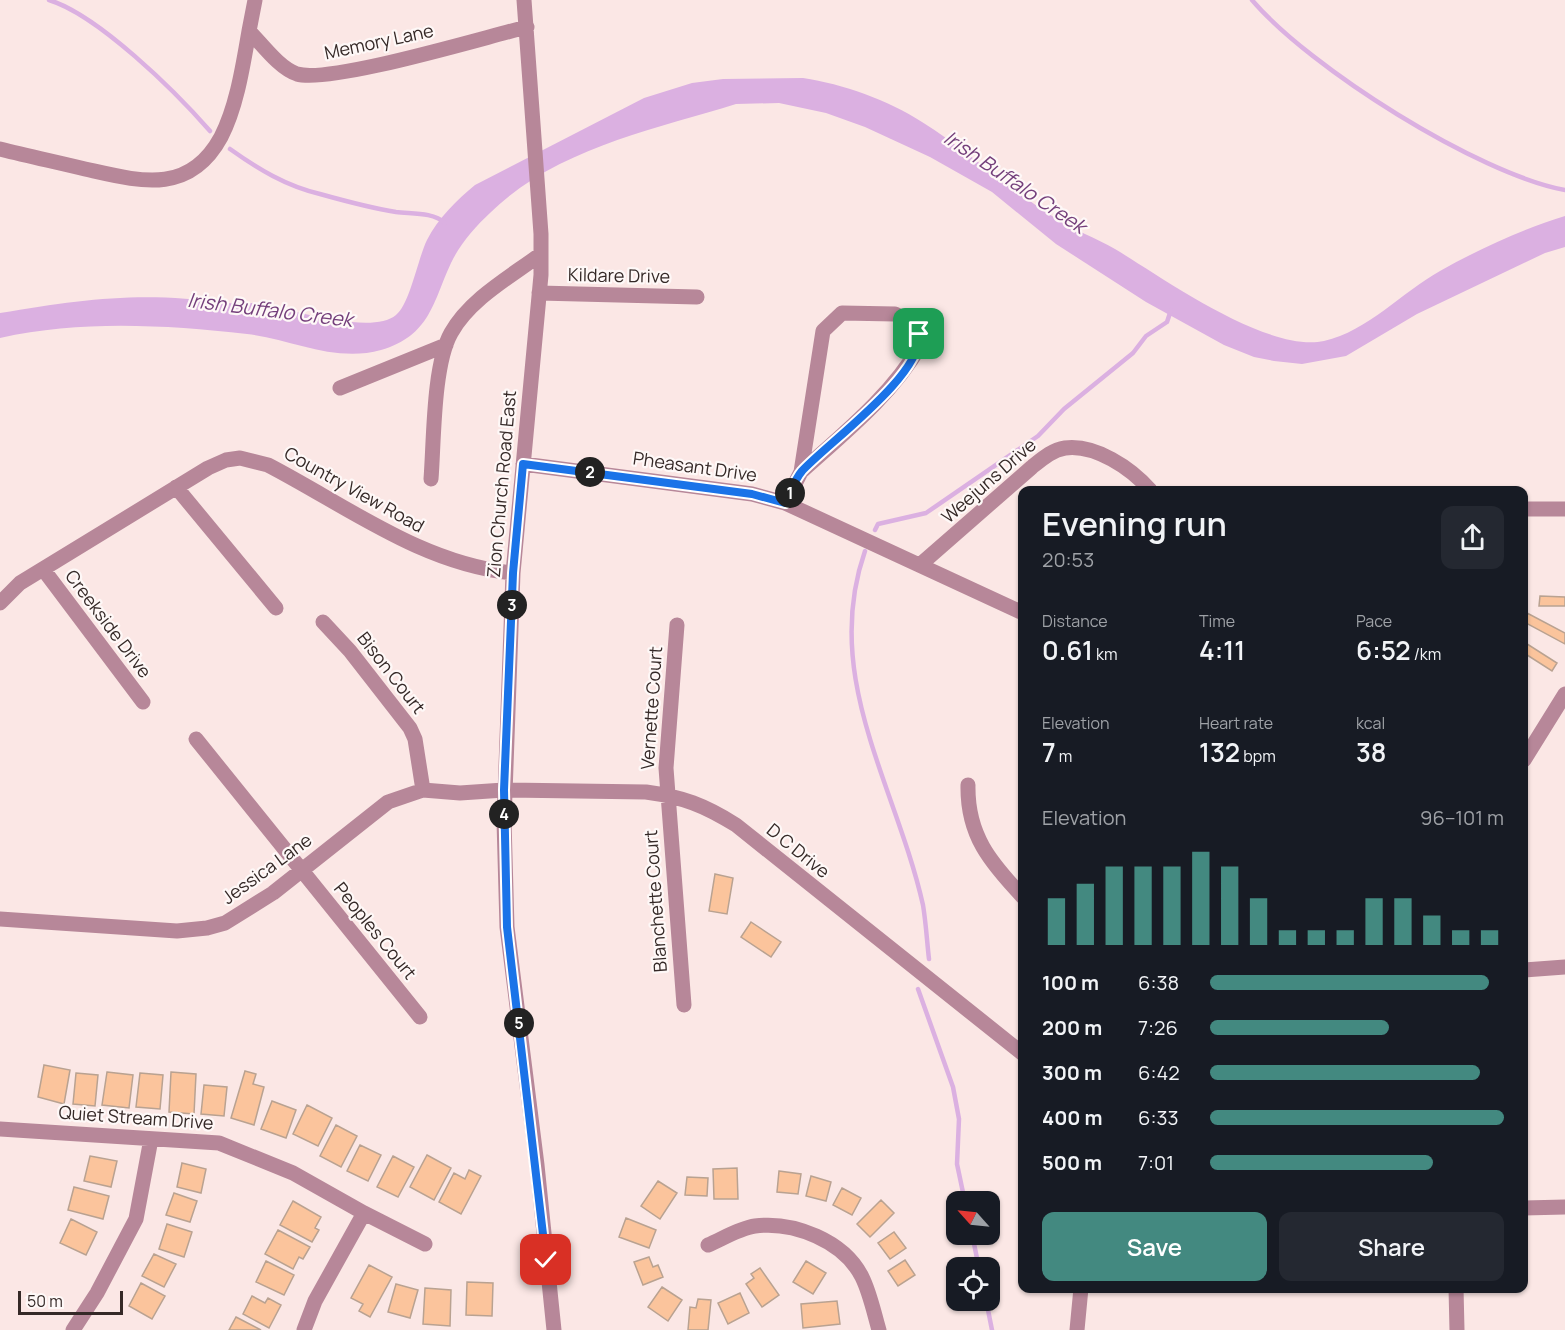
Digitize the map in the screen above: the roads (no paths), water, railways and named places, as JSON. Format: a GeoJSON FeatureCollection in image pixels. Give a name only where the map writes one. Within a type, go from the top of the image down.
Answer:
{"type":"FeatureCollection","features":[{"type":"Feature","properties":{"kind":"street"},"geometry":{"type":"LineString","coordinates":[[0,149],[137,181],[167,180],[188,173],[211,152],[228,121],[255,0]]}},
{"type":"Feature","properties":{"kind":"street","name":"Zion Church Road East"},"geometry":{"type":"LineString","coordinates":[[525,0],[541,254],[513,573],[504,790],[507,927],[537,1165],[554,1330]]}},
{"type":"Feature","properties":{"kind":"street","name":"Memory Lane"},"geometry":{"type":"LineString","coordinates":[[249,31],[280,63],[296,74],[316,75],[360,68],[527,27]]}},
{"type":"Feature","properties":{"kind":"street"},"geometry":{"type":"LineString","coordinates":[[431,478],[438,397],[446,345],[451,333],[466,314],[541,254]]}},
{"type":"Feature","properties":{"kind":"street","name":"Kildare Drive"},"geometry":{"type":"LineString","coordinates":[[539,293],[698,297]]}},
{"type":"Feature","properties":{"kind":"street"},"geometry":{"type":"LineString","coordinates":[[785,503],[801,472],[823,331],[842,313],[895,314],[914,323],[920,346],[911,362],[862,418],[801,472]]}},
{"type":"Feature","properties":{"kind":"street"},"geometry":{"type":"LineString","coordinates":[[340,388],[446,345]]}},
{"type":"Feature","properties":{"kind":"street","name":"Weejuns Drive"},"geometry":{"type":"LineString","coordinates":[[921,564],[1032,466],[1050,453],[1064,448],[1096,452],[1120,465],[1145,486]]}},
{"type":"Feature","properties":{"kind":"street","name":"Country View Road"},"geometry":{"type":"LineString","coordinates":[[0,603],[20,583],[176,487],[226,460],[240,458],[268,465],[423,549],[462,564],[513,573]]}},
{"type":"Feature","properties":{"kind":"street","name":"Pheasant Drive"},"geometry":{"type":"LineString","coordinates":[[523,464],[752,494],[785,503],[1018,611]]}},
{"type":"Feature","properties":{"kind":"street"},"geometry":{"type":"LineString","coordinates":[[176,487],[276,608]]}},
{"type":"Feature","properties":{"kind":"street"},"geometry":{"type":"LineString","coordinates":[[1528,509],[1565,509]]}},
{"type":"Feature","properties":{"kind":"street","name":"Creekside Drive"},"geometry":{"type":"LineString","coordinates":[[43,570],[143,702]]}},
{"type":"Feature","properties":{"kind":"street","name":"Bison Court"},"geometry":{"type":"LineString","coordinates":[[323,622],[350,651],[410,728],[415,739],[423,790]]}},
{"type":"Feature","properties":{"kind":"street","name":"Vernette Court"},"geometry":{"type":"LineString","coordinates":[[668,795],[668,735],[677,625]]}},
{"type":"Feature","properties":{"kind":"street"},"geometry":{"type":"LineString","coordinates":[[1528,753],[1565,694]]}},
{"type":"Feature","properties":{"kind":"street","name":"Peoples Court"},"geometry":{"type":"LineString","coordinates":[[196,739],[420,1017]]}},
{"type":"Feature","properties":{"kind":"street"},"geometry":{"type":"LineString","coordinates":[[968,785],[967,810],[973,830],[1002,875],[1018,892]]}},
{"type":"Feature","properties":{"kind":"street","name":"Jessica Lane"},"geometry":{"type":"LineString","coordinates":[[0,919],[177,931],[207,928],[225,923],[273,893],[388,802],[423,790],[459,793],[504,790]]}},
{"type":"Feature","properties":{"kind":"street","name":"D C Drive"},"geometry":{"type":"LineString","coordinates":[[504,790],[646,792],[686,798],[736,825],[1018,1050]]}},
{"type":"Feature","properties":{"kind":"street","name":"Blanchette Court"},"geometry":{"type":"LineString","coordinates":[[668,795],[684,1005]]}},
{"type":"Feature","properties":{"kind":"street"},"geometry":{"type":"LineString","coordinates":[[1528,970],[1565,967]]}},
{"type":"Feature","properties":{"kind":"street","name":"Quiet Stream Drive"},"geometry":{"type":"LineString","coordinates":[[0,1129],[219,1143],[293,1173],[364,1214],[425,1244]]}},
{"type":"Feature","properties":{"kind":"street"},"geometry":{"type":"LineString","coordinates":[[73,1330],[97,1293],[136,1219],[151,1139]]}},
{"type":"Feature","properties":{"kind":"street"},"geometry":{"type":"LineString","coordinates":[[1528,1208],[1565,1207]]}},
{"type":"Feature","properties":{"kind":"street"},"geometry":{"type":"LineString","coordinates":[[304,1330],[315,1301],[364,1214]]}},
{"type":"Feature","properties":{"kind":"street"},"geometry":{"type":"LineString","coordinates":[[708,1245],[754,1226],[800,1229],[827,1241],[848,1256],[862,1277],[879,1330]]}},
{"type":"Feature","properties":{"kind":"street"},"geometry":{"type":"LineString","coordinates":[[1077,1330],[1081,1293]]}},
{"type":"Feature","properties":{"kind":"street"},"geometry":{"type":"LineString","coordinates":[[1456,1293],[1457,1330]]}},
{"type":"Feature","properties":{"kind":"water","name":"Irish Buffalo Creek"},"geometry":{"type":"Polygon","coordinates":[[[803,78],[834,84],[865,94],[909,114],[1062,222],[1115,249],[1187,294],[1245,325],[1274,336],[1301,342],[1324,341],[1355,329],[1455,263],[1517,233],[1565,216],[1565,247],[1545,253],[1417,314],[1346,356],[1302,364],[1274,361],[1254,357],[1224,345],[1146,302],[1056,244],[992,192],[930,157],[865,127],[826,113],[779,103],[736,104],[606,144],[574,157],[516,191],[484,218],[463,243],[451,263],[428,316],[420,327],[397,344],[381,350],[347,354],[247,334],[185,328],[123,326],[92,326],[31,332],[0,338],[0,313],[113,298],[196,299],[226,303],[254,303],[350,322],[384,321],[396,315],[401,309],[427,240],[437,224],[475,185],[644,98],[692,83],[723,79],[803,78]]]}},
{"type":"Feature","properties":{"kind":"waterway"},"geometry":{"type":"LineString","coordinates":[[49,0],[69,8],[112,37],[157,76],[210,131]]}},
{"type":"Feature","properties":{"kind":"waterway"},"geometry":{"type":"LineString","coordinates":[[1252,0],[1313,56],[1398,114],[1443,141],[1488,163],[1529,180],[1565,190]]}},
{"type":"Feature","properties":{"kind":"waterway"},"geometry":{"type":"LineString","coordinates":[[230,149],[273,176],[308,191],[396,212],[428,215],[445,223]]}},
{"type":"Feature","properties":{"kind":"waterway"},"geometry":{"type":"LineString","coordinates":[[875,530],[878,524],[926,513],[1038,436],[1064,409],[1133,353],[1146,336],[1167,322],[1171,310]]}},
{"type":"Feature","properties":{"kind":"waterway"},"geometry":{"type":"LineString","coordinates":[[865,551],[854,597],[852,643],[857,687],[867,730],[911,861],[923,905],[929,959]]}},
{"type":"Feature","properties":{"kind":"waterway"},"geometry":{"type":"LineString","coordinates":[[918,989],[953,1087],[959,1119],[957,1164],[963,1191]]}},
{"type":"Feature","properties":{"kind":"waterway"},"geometry":{"type":"LineString","coordinates":[[974,1245],[977,1257]]}},
{"type":"Feature","properties":{"kind":"waterway"},"geometry":{"type":"LineString","coordinates":[[988,1311],[992,1330]]}}]}
